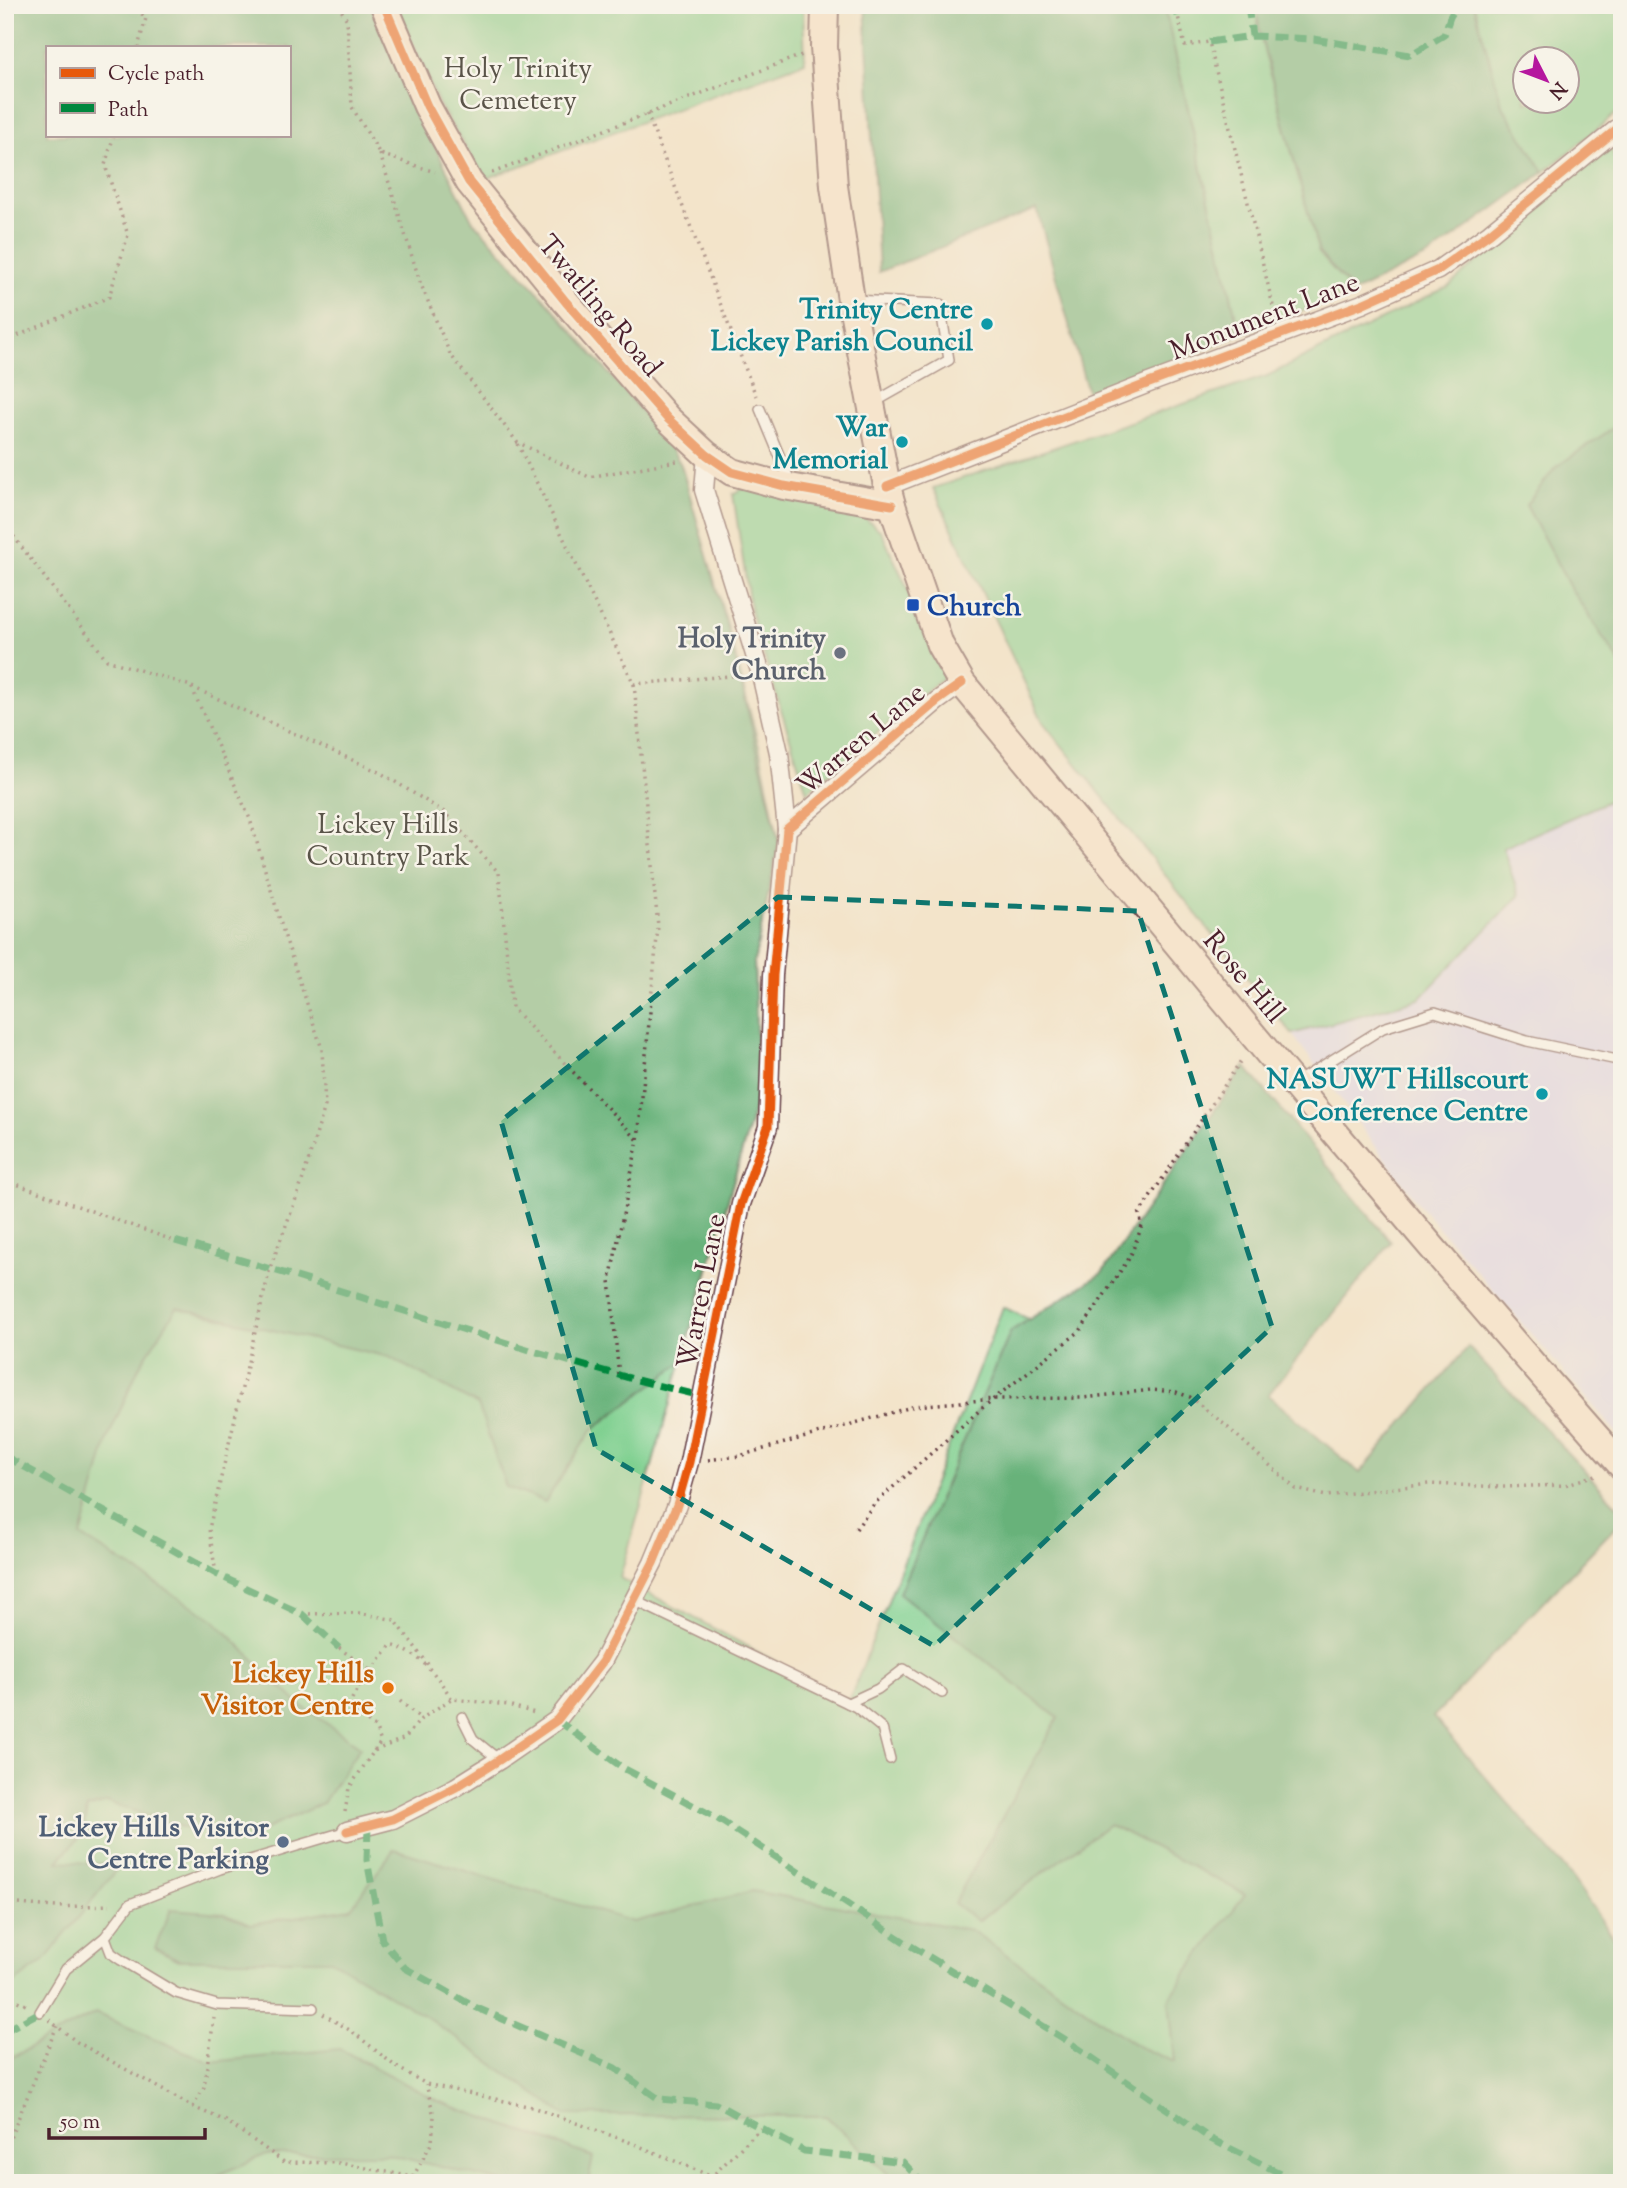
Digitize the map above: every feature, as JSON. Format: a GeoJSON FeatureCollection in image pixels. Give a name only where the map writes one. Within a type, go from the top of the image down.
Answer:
{"type":"FeatureCollection","features":[{"type":"Feature","properties":{"kind":"main road","name":"Twatling Road"},"geometry":{"type":"LineString","coordinates":[[384,5],[427,106],[469,182],[566,302],[667,418],[707,455],[732,472],[793,488],[890,495]]}},
{"type":"Feature","properties":{"kind":"main road","name":"Rose Hill"},"geometry":{"type":"LineString","coordinates":[[825,5],[824,47],[834,186],[850,300],[890,495],[940,645],[962,683],[1293,1084],[1621,1466]]}},
{"type":"Feature","properties":{"kind":"street","name":"Monument Lane"},"geometry":{"type":"LineString","coordinates":[[890,495],[1280,334],[1362,304],[1438,270],[1490,233],[1622,125]]}},
{"type":"Feature","properties":{"kind":"street","name":"Warren Lane"},"geometry":{"type":"LineString","coordinates":[[347,1831],[393,1819],[456,1787],[557,1720],[602,1662],[653,1563],[677,1505],[689,1462],[741,1204],[768,1127],[773,975],[788,829],[779,753],[761,674],[704,490],[707,455]]}},
{"type":"Feature","properties":{"kind":"street","name":"Warren Lane"},"geometry":{"type":"LineString","coordinates":[[788,829],[937,701],[962,683]]}},
{"type":"Feature","properties":{"kind":"lane"},"geometry":{"type":"LineString","coordinates":[[850,300],[940,304],[948,360],[873,403]]}},
{"type":"Feature","properties":{"kind":"lane"},"geometry":{"type":"LineString","coordinates":[[760,409],[793,488]]}},
{"type":"Feature","properties":{"kind":"lane"},"geometry":{"type":"LineString","coordinates":[[1293,1084],[1383,1028],[1435,1012],[1527,1041],[1622,1061]]}},
{"type":"Feature","properties":{"kind":"lane"},"geometry":{"type":"LineString","coordinates":[[634,1600],[856,1707],[882,1728],[890,1759]]}},
{"type":"Feature","properties":{"kind":"lane"},"geometry":{"type":"LineString","coordinates":[[848,1703],[878,1689],[904,1669],[942,1693]]}},
{"type":"Feature","properties":{"kind":"lane"},"geometry":{"type":"LineString","coordinates":[[462,1717],[473,1739],[499,1760]]}},
{"type":"Feature","properties":{"kind":"lane"},"geometry":{"type":"LineString","coordinates":[[40,2012],[66,1969],[105,1937],[130,1904],[220,1869],[347,1831]]}},
{"type":"Feature","properties":{"kind":"lane"},"geometry":{"type":"LineString","coordinates":[[105,1937],[111,1953],[176,1993],[217,2005],[313,2008]]}},
{"type":"Feature","properties":{"kind":"path"},"geometry":{"type":"LineString","coordinates":[[131,5],[146,18],[138,46]]}},
{"type":"Feature","properties":{"kind":"path"},"geometry":{"type":"LineString","coordinates":[[338,5],[346,20],[352,107],[380,154],[420,282],[450,354],[517,442],[634,684],[658,926],[638,1140],[610,1280],[619,1377]]}},
{"type":"Feature","properties":{"kind":"path"},"geometry":{"type":"LineString","coordinates":[[1163,5],[1178,16],[1185,46],[1209,42],[1280,334]]}},
{"type":"Feature","properties":{"kind":"path"},"geometry":{"type":"LineString","coordinates":[[380,154],[469,182],[824,47]]}},
{"type":"Feature","properties":{"kind":"path"},"geometry":{"type":"LineString","coordinates":[[647,114],[760,409]]}},
{"type":"Feature","properties":{"kind":"path"},"geometry":{"type":"LineString","coordinates":[[5,341],[109,297],[128,235],[105,165],[114,136]]}},
{"type":"Feature","properties":{"kind":"path"},"geometry":{"type":"LineString","coordinates":[[517,442],[589,477],[707,455]]}},
{"type":"Feature","properties":{"kind":"path"},"geometry":{"type":"LineString","coordinates":[[5,525],[107,660],[191,686],[381,773],[444,812],[499,873],[512,1008],[638,1140]]}},
{"type":"Feature","properties":{"kind":"path"},"geometry":{"type":"LineString","coordinates":[[634,684],[761,674]]}},
{"type":"Feature","properties":{"kind":"path"},"geometry":{"type":"LineString","coordinates":[[191,686],[250,819],[322,1049],[325,1106],[300,1188],[270,1268],[212,1516],[209,1529],[216,1574]]}},
{"type":"Feature","properties":{"kind":"path"},"geometry":{"type":"LineString","coordinates":[[856,1529],[874,1503],[994,1399],[1080,1331],[1130,1257],[1142,1226],[1139,1214],[1241,1059],[1259,1043]]}},
{"type":"Feature","properties":{"kind":"path"},"geometry":{"type":"LineString","coordinates":[[5,1180],[175,1241]]}},
{"type":"Feature","properties":{"kind":"path"},"geometry":{"type":"LineString","coordinates":[[689,1462],[739,1457],[915,1406],[994,1399],[1083,1398],[1151,1390],[1176,1392],[1190,1397],[1296,1489],[1326,1496],[1429,1484],[1504,1487],[1565,1485],[1621,1466]]}},
{"type":"Feature","properties":{"kind":"path"},"geometry":{"type":"LineString","coordinates":[[302,1614],[359,1613],[395,1620],[438,1677],[462,1717]]}},
{"type":"Feature","properties":{"kind":"path"},"geometry":{"type":"LineString","coordinates":[[347,1831],[344,1819],[349,1788],[381,1742],[375,1727],[348,1707],[358,1687],[391,1644],[410,1651],[438,1677]]}},
{"type":"Feature","properties":{"kind":"path"},"geometry":{"type":"LineString","coordinates":[[340,1648],[371,1671]]}},
{"type":"Feature","properties":{"kind":"path"},"geometry":{"type":"LineString","coordinates":[[374,1751],[405,1738],[421,1719],[452,1699],[508,1705],[557,1720]]}},
{"type":"Feature","properties":{"kind":"path"},"geometry":{"type":"LineString","coordinates":[[400,1701],[421,1719]]}},
{"type":"Feature","properties":{"kind":"path"},"geometry":{"type":"LineString","coordinates":[[5,1903],[56,1907],[130,1904]]}},
{"type":"Feature","properties":{"kind":"path"},"geometry":{"type":"LineString","coordinates":[[5,1995],[40,2012],[77,2042],[193,2107],[226,2121],[284,2162],[340,2163],[413,2177],[426,2183]]}},
{"type":"Feature","properties":{"kind":"path"},"geometry":{"type":"LineString","coordinates":[[193,2107],[204,2087],[217,2005]]}},
{"type":"Feature","properties":{"kind":"path"},"geometry":{"type":"LineString","coordinates":[[313,2008],[353,2032],[395,2066],[426,2084],[532,2106],[727,2183]]}},
{"type":"Feature","properties":{"kind":"path"},"geometry":{"type":"LineString","coordinates":[[5,2150],[57,2026]]}},
{"type":"Feature","properties":{"kind":"path"},"geometry":{"type":"LineString","coordinates":[[413,2177],[432,2142],[434,2116],[426,2084]]}},
{"type":"Feature","properties":{"kind":"path"},"geometry":{"type":"LineString","coordinates":[[705,2183],[761,2128]]}},
{"type":"Feature","properties":{"kind":"highlighted area"},"geometry":{"type":"Polygon","coordinates":[[[778,897],[1138,911],[1272,1327],[934,1646],[596,1449],[501,1121],[778,897]]]}},
{"type":"Feature","properties":{"kind":"shaded area","name":"NASUWT Hillscourt Conference Centre"},"geometry":{"type":"Polygon","coordinates":[[[1622,795],[1622,1439],[1420,1206],[1292,1034],[1419,999],[1503,848],[1622,795]]]}},
{"type":"Feature","properties":{"kind":"green space","name":"Lickey Hills Country Park"},"geometry":{"type":"Polygon","coordinates":[[[5,5],[373,5],[415,107],[472,220],[552,307],[666,440],[681,465],[759,746],[779,842],[754,962],[758,1095],[620,1578],[849,1701],[1003,1307],[1360,1473],[1468,1347],[1622,1511],[1622,1520],[1433,1717],[1568,1872],[1622,1950],[1622,2183],[5,2183],[5,5]]]}},
{"type":"Feature","properties":{"kind":"green space"},"geometry":{"type":"Polygon","coordinates":[[[5,5],[373,5],[415,107],[472,220],[552,307],[666,440],[681,465],[730,636],[779,842],[754,962],[758,1095],[681,1363],[592,1430],[545,1502],[506,1487],[478,1405],[389,1357],[177,1308],[139,1367],[108,1438],[81,1536],[213,1619],[299,1704],[360,1747],[323,1803],[253,1835],[187,1829],[108,1802],[87,1808],[83,1833],[58,1861],[120,1865],[45,1960],[5,1990],[5,5]]]}},
{"type":"Feature","properties":{"kind":"green space","name":"Holy Trinity Cemetery"},"geometry":{"type":"Polygon","coordinates":[[[396,5],[803,5],[805,62],[485,179],[439,105],[396,5]]]}},
{"type":"Feature","properties":{"kind":"green space"},"geometry":{"type":"Polygon","coordinates":[[[865,5],[1164,5],[1240,335],[1089,397],[1037,209],[879,272],[865,5]]]}},
{"type":"Feature","properties":{"kind":"green space"},"geometry":{"type":"Polygon","coordinates":[[[1164,5],[1257,5],[1259,31],[1319,253],[1354,292],[1240,335],[1164,5]]]}},
{"type":"Feature","properties":{"kind":"green space"},"geometry":{"type":"Polygon","coordinates":[[[1257,5],[1474,5],[1502,105],[1544,172],[1430,255],[1354,292],[1319,253],[1259,30],[1257,5]]]}},
{"type":"Feature","properties":{"kind":"green space"},"geometry":{"type":"Polygon","coordinates":[[[1474,5],[1622,5],[1622,109],[1544,172],[1502,105],[1474,5]]]}},
{"type":"Feature","properties":{"kind":"green space"},"geometry":{"type":"Polygon","coordinates":[[[1609,145],[1622,172],[1622,422],[1526,505],[1571,589],[1622,666],[1622,795],[1503,848],[1519,896],[1419,999],[1292,1034],[1043,722],[933,488],[1267,376],[1449,286],[1609,145]]]}},
{"type":"Feature","properties":{"kind":"green space"},"geometry":{"type":"Polygon","coordinates":[[[1622,422],[1622,666],[1571,589],[1526,505],[1556,467],[1622,422]]]}},
{"type":"Feature","properties":{"kind":"green space"},"geometry":{"type":"Polygon","coordinates":[[[744,487],[858,513],[881,531],[947,674],[807,792],[751,614],[733,494],[744,487]]]}},
{"type":"Feature","properties":{"kind":"green space"},"geometry":{"type":"Polygon","coordinates":[[[1245,1066],[1391,1242],[1268,1395],[1360,1473],[1468,1347],[1622,1511],[1622,1520],[1433,1717],[1568,1872],[1622,1950],[1622,2183],[898,2183],[826,2116],[565,2115],[428,2018],[331,1960],[179,1960],[155,1948],[171,1909],[223,1913],[251,1924],[351,1908],[394,1849],[633,1922],[752,1891],[971,1930],[1139,2047],[1175,2062],[1169,2000],[1245,1894],[1109,1824],[978,1921],[954,1903],[1058,1718],[899,1593],[1011,1331],[1102,1273],[1245,1066]]]}},
{"type":"Feature","properties":{"kind":"green space"},"geometry":{"type":"Polygon","coordinates":[[[95,2013],[209,2062],[340,2049],[438,2101],[593,2157],[588,2183],[507,2183],[387,2154],[267,2154],[218,2175],[208,2183],[5,2183],[5,2061],[95,2013]]]}},
{"type":"Feature","properties":{"kind":"marked path"},"geometry":{"type":"LineString","coordinates":[[1175,5],[1178,16]]}},
{"type":"Feature","properties":{"kind":"marked path"},"geometry":{"type":"LineString","coordinates":[[1248,5],[1252,36]]}},
{"type":"Feature","properties":{"kind":"marked path"},"geometry":{"type":"LineString","coordinates":[[1209,42],[1252,36],[1314,39],[1410,55],[1444,35],[1457,5]]}},
{"type":"Feature","properties":{"kind":"marked path"},"geometry":{"type":"LineString","coordinates":[[175,1241],[503,1342],[635,1380],[702,1396]]}},
{"type":"Feature","properties":{"kind":"marked path"},"geometry":{"type":"LineString","coordinates":[[5,1456],[216,1574],[302,1614],[339,1648]]}},
{"type":"Feature","properties":{"kind":"marked path"},"geometry":{"type":"LineString","coordinates":[[557,1720],[623,1768],[715,1817],[903,1941],[1066,2040],[1211,2139],[1300,2183]]}},
{"type":"Feature","properties":{"kind":"marked path"},"geometry":{"type":"LineString","coordinates":[[368,1827],[367,1860],[382,1940],[405,1968],[475,2007],[615,2068],[659,2099],[716,2104],[804,2151],[903,2162],[922,2183]]}},
{"type":"Feature","properties":{"kind":"marked path"},"geometry":{"type":"LineString","coordinates":[[5,2031],[40,2012]]}},
{"type":"Feature","properties":{"kind":"cycle path"},"geometry":{"type":"LineString","coordinates":[[384,5],[427,106],[469,182],[566,302],[667,418],[707,455],[732,472],[784,486],[892,505]]}},
{"type":"Feature","properties":{"kind":"cycle path"},"geometry":{"type":"LineString","coordinates":[[887,486],[1149,383],[1362,304],[1438,270],[1490,233],[1622,125]]}},
{"type":"Feature","properties":{"kind":"cycle path"},"geometry":{"type":"LineString","coordinates":[[347,1831],[393,1819],[456,1787],[499,1760],[557,1720],[602,1662],[653,1563],[677,1505],[689,1462],[741,1204],[768,1127],[773,975],[787,829],[937,701],[962,683]]}},
{"type":"Feature","properties":{"kind":"place","name":"Trinity Centre Lickey Parish Council"},"geometry":{"type":"Point","coordinates":[987,324]}},
{"type":"Feature","properties":{"kind":"place","name":"War Memorial"},"geometry":{"type":"Point","coordinates":[902,442]}},
{"type":"Feature","properties":{"kind":"place","name":"Church"},"geometry":{"type":"Point","coordinates":[913,605]}},
{"type":"Feature","properties":{"kind":"place","name":"Holy Trinity Church"},"geometry":{"type":"Point","coordinates":[840,653]}},
{"type":"Feature","properties":{"kind":"place","name":"NASUWT Hillscourt Conference Centre"},"geometry":{"type":"Point","coordinates":[1542,1094]}},
{"type":"Feature","properties":{"kind":"place","name":"Lickey Hills Visitor Centre"},"geometry":{"type":"Point","coordinates":[388,1688]}},
{"type":"Feature","properties":{"kind":"place","name":"Lickey Hills Visitor Centre Parking"},"geometry":{"type":"Point","coordinates":[283,1842]}}]}
